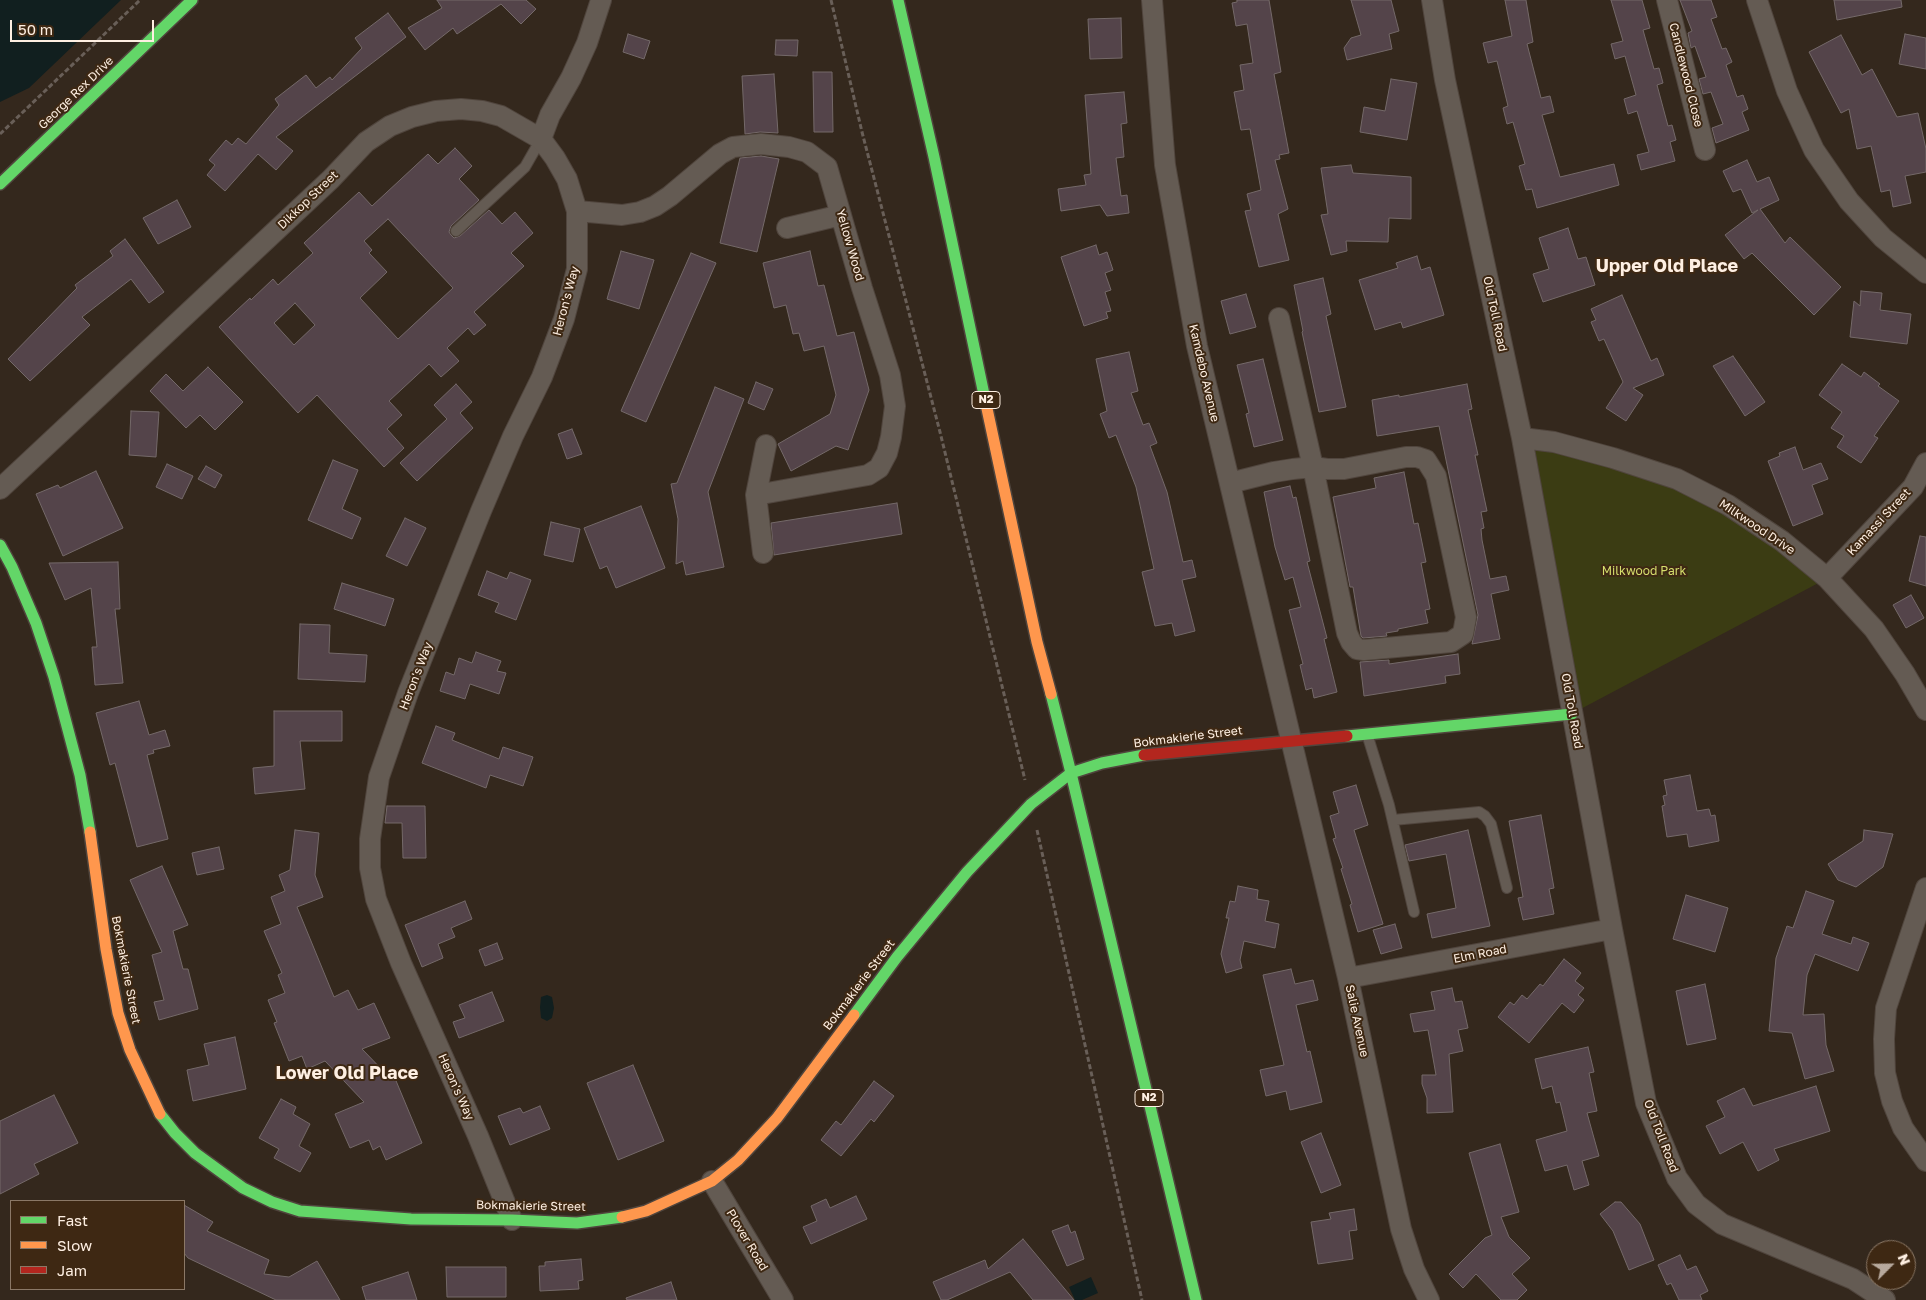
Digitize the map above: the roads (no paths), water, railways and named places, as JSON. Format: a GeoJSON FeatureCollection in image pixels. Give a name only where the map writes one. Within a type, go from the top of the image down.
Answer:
{"type":"FeatureCollection","features":[{"type":"Feature","properties":{"kind":"main road","name":"George Rex Drive"},"geometry":{"type":"LineString","coordinates":[[0,184],[192,0]]}},
{"type":"Feature","properties":{"kind":"main road","name":"N2"},"geometry":{"type":"LineString","coordinates":[[898,0],[936,167],[1038,642],[1072,773],[1196,1300]]}},
{"type":"Feature","properties":{"kind":"main road","name":"Bokmakierie Street"},"geometry":{"type":"LineString","coordinates":[[0,545],[12,567],[36,623],[54,677],[80,775],[92,842],[106,949],[118,1013],[130,1050],[159,1113],[195,1153],[243,1188],[272,1202],[300,1211],[337,1215],[411,1219],[577,1223],[620,1218],[646,1211],[712,1181],[738,1160],[777,1118],[897,956],[967,872],[1031,804],[1072,773],[1102,762],[1144,755],[1572,714]]}},
{"type":"Feature","properties":{"kind":"street"},"geometry":{"type":"LineString","coordinates":[[541,139],[550,115],[571,78],[587,43],[601,0]]}},
{"type":"Feature","properties":{"kind":"street","name":"Kamdebo Avenue"},"geometry":{"type":"LineString","coordinates":[[1152,0],[1165,165],[1197,346],[1292,740]]}},
{"type":"Feature","properties":{"kind":"street","name":"Old Toll Road"},"geometry":{"type":"LineString","coordinates":[[1432,0],[1445,80],[1522,438],[1612,929],[1646,1103],[1677,1178],[1696,1204],[1722,1224],[1853,1279],[1885,1300]]}},
{"type":"Feature","properties":{"kind":"street","name":"Candlewood Close"},"geometry":{"type":"LineString","coordinates":[[1667,0],[1705,150]]}},
{"type":"Feature","properties":{"kind":"street"},"geometry":{"type":"LineString","coordinates":[[1757,0],[1787,91],[1814,150],[1849,201],[1883,238],[1926,273]]}},
{"type":"Feature","properties":{"kind":"street","name":"Dikkop Street"},"geometry":{"type":"LineString","coordinates":[[0,489],[324,186],[366,142],[390,126],[428,113],[461,109],[482,111],[501,116],[541,139]]}},
{"type":"Feature","properties":{"kind":"street","name":"Heron's Way"},"geometry":{"type":"LineString","coordinates":[[512,1220],[478,1136],[401,963],[379,907],[370,868],[370,839],[379,776],[408,693],[481,511],[513,436],[542,377],[564,319],[577,269],[578,211],[567,179],[541,139]]}},
{"type":"Feature","properties":{"kind":"street","name":"Yellow Wood"},"geometry":{"type":"LineString","coordinates":[[578,211],[609,215],[640,212],[655,206],[670,196],[720,154],[733,146],[761,144],[789,147],[807,152],[827,167],[890,375],[895,406],[887,453],[879,468],[868,475],[756,495]]}},
{"type":"Feature","properties":{"kind":"street"},"geometry":{"type":"LineString","coordinates":[[787,228],[841,215]]}},
{"type":"Feature","properties":{"kind":"street"},"geometry":{"type":"LineString","coordinates":[[1230,483],[1274,472],[1314,467],[1344,469],[1406,458],[1417,457],[1426,460],[1436,476],[1466,617],[1463,634],[1451,642],[1364,650],[1357,649],[1351,642],[1347,633],[1314,467],[1279,318]]}},
{"type":"Feature","properties":{"kind":"street","name":"Milkwood Drive"},"geometry":{"type":"LineString","coordinates":[[1522,438],[1562,444],[1677,479],[1728,505],[1782,541],[1827,578],[1874,629],[1905,674],[1926,710]]}},
{"type":"Feature","properties":{"kind":"street"},"geometry":{"type":"LineString","coordinates":[[763,553],[756,495],[766,445]]}},
{"type":"Feature","properties":{"kind":"street","name":"Kamassi Street"},"geometry":{"type":"LineString","coordinates":[[1827,578],[1913,487],[1926,463]]}},
{"type":"Feature","properties":{"kind":"street","name":"Salie Avenue"},"geometry":{"type":"LineString","coordinates":[[1292,740],[1348,978],[1401,1229],[1414,1269],[1429,1300]]}},
{"type":"Feature","properties":{"kind":"street"},"geometry":{"type":"LineString","coordinates":[[1926,888],[1886,1008],[1884,1040],[1885,1073],[1892,1101],[1903,1128],[1926,1161]]}},
{"type":"Feature","properties":{"kind":"street","name":"Elm Road"},"geometry":{"type":"LineString","coordinates":[[1348,978],[1612,929]]}},
{"type":"Feature","properties":{"kind":"street","name":"Plover Road"},"geometry":{"type":"LineString","coordinates":[[712,1181],[783,1300]]}},
{"type":"Feature","properties":{"kind":"lane"},"geometry":{"type":"LineString","coordinates":[[456,231],[525,167],[541,139]]}},
{"type":"Feature","properties":{"kind":"lane"},"geometry":{"type":"LineString","coordinates":[[1367,734],[1393,820],[1414,912]]}},
{"type":"Feature","properties":{"kind":"lane"},"geometry":{"type":"LineString","coordinates":[[1393,820],[1479,812],[1486,816],[1491,824],[1507,888]]}},
{"type":"Feature","properties":{"kind":"district","name":"Upper Old Place"},"geometry":{"type":"Point","coordinates":[1667,266]}},
{"type":"Feature","properties":{"kind":"district","name":"Lower Old Place"},"geometry":{"type":"Point","coordinates":[347,1073]}},
{"type":"Feature","properties":{"kind":"park label","name":"Milkwood Park"},"geometry":{"type":"Point","coordinates":[1644,571]}}]}
